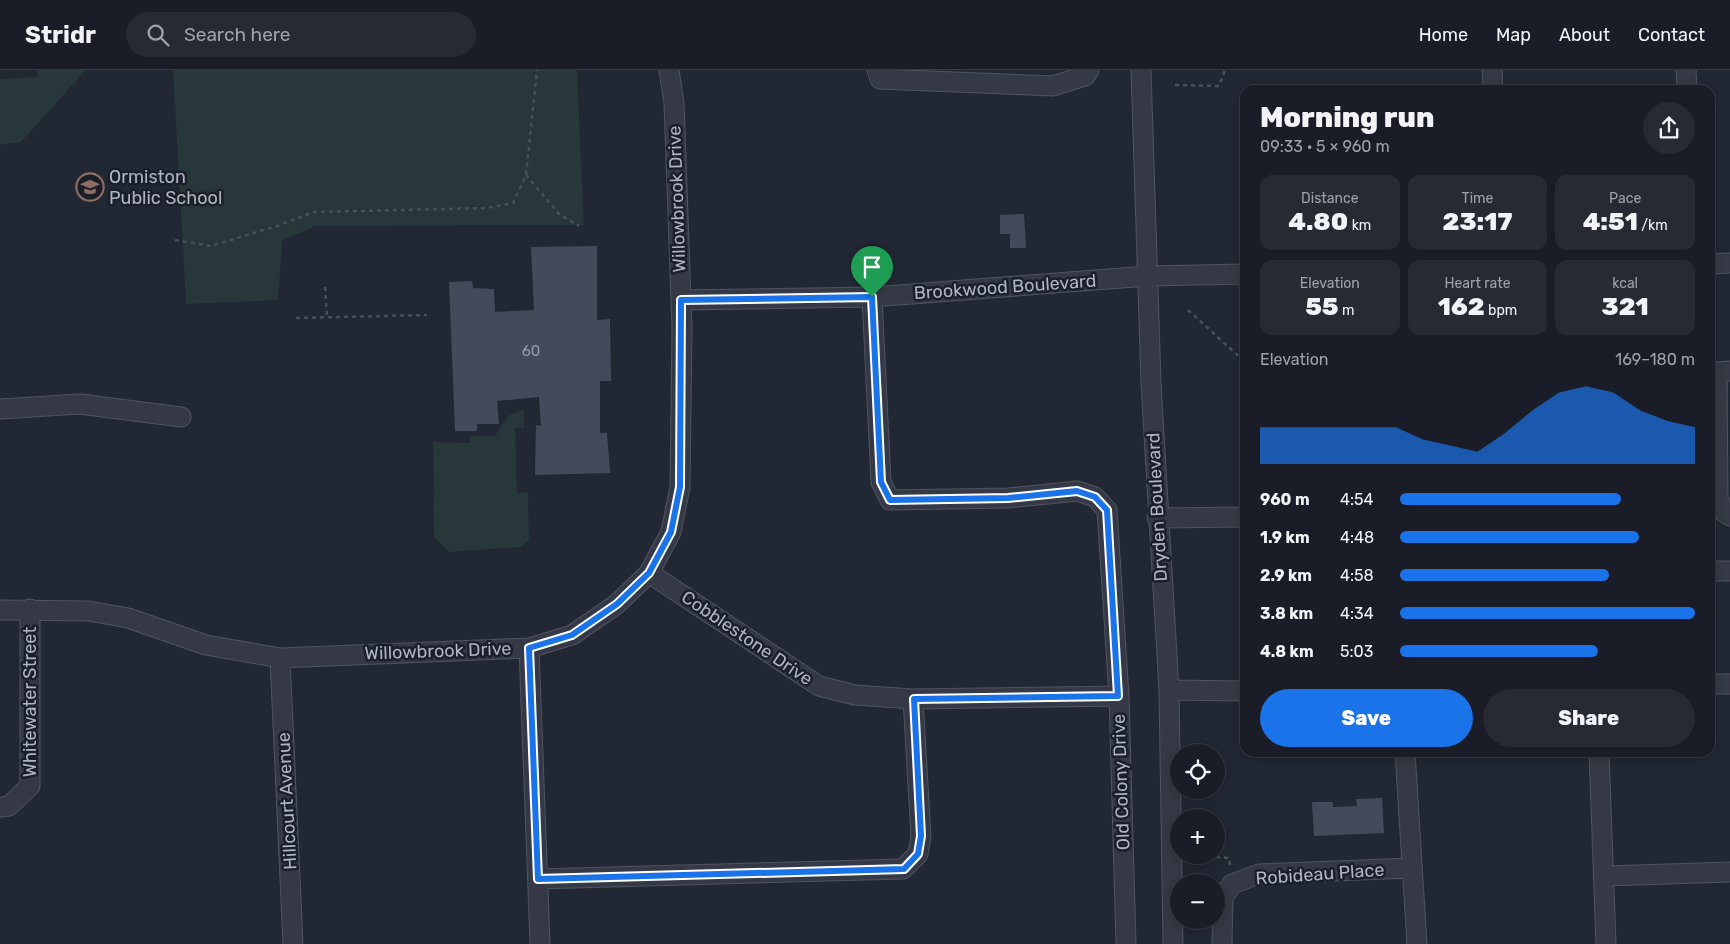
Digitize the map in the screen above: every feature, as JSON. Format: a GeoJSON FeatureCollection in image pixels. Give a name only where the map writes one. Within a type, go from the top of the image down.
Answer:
{"type":"FeatureCollection","features":[{"type":"Feature","properties":{"kind":"street","name":"Willowbrook Drive"},"geometry":{"type":"LineString","coordinates":[[0,610],[90,611],[128,618],[206,645],[280,658],[529,648],[572,635],[617,604],[649,573],[671,532],[680,487],[681,300],[674,104],[670,70]]}},
{"type":"Feature","properties":{"kind":"street"},"geometry":{"type":"LineString","coordinates":[[877,70],[880,79],[1053,86],[1085,76],[1089,70]]}},
{"type":"Feature","properties":{"kind":"street","name":"Dryden Boulevard"},"geometry":{"type":"LineString","coordinates":[[1141,70],[1157,518],[1169,690],[1173,944]]}},
{"type":"Feature","properties":{"kind":"street"},"geometry":{"type":"LineString","coordinates":[[1492,70],[1493,85]]}},
{"type":"Feature","properties":{"kind":"street"},"geometry":{"type":"LineString","coordinates":[[1686,70],[1687,85]]}},
{"type":"Feature","properties":{"kind":"street"},"geometry":{"type":"LineString","coordinates":[[1715,264],[1730,263]]}},
{"type":"Feature","properties":{"kind":"street","name":"Brookwood Boulevard"},"geometry":{"type":"LineString","coordinates":[[681,300],[872,297],[1148,276],[1240,274]]}},
{"type":"Feature","properties":{"kind":"street","name":"Old Colony Drive"},"geometry":{"type":"LineString","coordinates":[[872,297],[881,482],[890,500],[1008,498],[1077,491],[1095,497],[1107,510],[1118,696],[1126,944]]}},
{"type":"Feature","properties":{"kind":"street"},"geometry":{"type":"LineString","coordinates":[[1730,371],[1717,372],[1724,441],[1718,499],[1724,512],[1730,516]]}},
{"type":"Feature","properties":{"kind":"street"},"geometry":{"type":"LineString","coordinates":[[0,409],[80,404],[181,417]]}},
{"type":"Feature","properties":{"kind":"street"},"geometry":{"type":"LineString","coordinates":[[1157,518],[1240,517]]}},
{"type":"Feature","properties":{"kind":"street"},"geometry":{"type":"LineString","coordinates":[[1715,571],[1730,571]]}},
{"type":"Feature","properties":{"kind":"street","name":"Cobblestone Drive"},"geometry":{"type":"LineString","coordinates":[[649,573],[819,686],[855,695],[914,699],[1118,696]]}},
{"type":"Feature","properties":{"kind":"street","name":"Whitewater Street"},"geometry":{"type":"LineString","coordinates":[[0,807],[9,806],[30,786],[30,609]]}},
{"type":"Feature","properties":{"kind":"street"},"geometry":{"type":"LineString","coordinates":[[529,648],[540,944]]}},
{"type":"Feature","properties":{"kind":"street","name":"Hillcourt Avenue"},"geometry":{"type":"LineString","coordinates":[[280,658],[294,944]]}},
{"type":"Feature","properties":{"kind":"street"},"geometry":{"type":"LineString","coordinates":[[1715,684],[1730,684]]}},
{"type":"Feature","properties":{"kind":"street"},"geometry":{"type":"LineString","coordinates":[[1169,690],[1240,691]]}},
{"type":"Feature","properties":{"kind":"street"},"geometry":{"type":"LineString","coordinates":[[538,879],[904,869],[918,854],[921,836],[914,699]]}},
{"type":"Feature","properties":{"kind":"street"},"geometry":{"type":"LineString","coordinates":[[1405,757],[1417,944]]}},
{"type":"Feature","properties":{"kind":"street"},"geometry":{"type":"LineString","coordinates":[[1599,757],[1598,780],[1605,876],[1606,944]]}},
{"type":"Feature","properties":{"kind":"street","name":"Robideau Place"},"geometry":{"type":"LineString","coordinates":[[1222,944],[1224,897],[1232,884],[1259,874],[1412,868]]}},
{"type":"Feature","properties":{"kind":"street"},"geometry":{"type":"LineString","coordinates":[[1605,876],[1730,872]]}},
{"type":"Feature","properties":{"kind":"path"},"geometry":{"type":"LineString","coordinates":[[175,240],[211,246],[277,226],[314,212],[487,208],[513,203],[526,175],[538,70]]}},
{"type":"Feature","properties":{"kind":"path"},"geometry":{"type":"LineString","coordinates":[[1175,85],[1218,86],[1225,70]]}},
{"type":"Feature","properties":{"kind":"path"},"geometry":{"type":"LineString","coordinates":[[526,175],[558,214],[579,226]]}},
{"type":"Feature","properties":{"kind":"path"},"geometry":{"type":"LineString","coordinates":[[325,287],[327,317]]}},
{"type":"Feature","properties":{"kind":"path"},"geometry":{"type":"LineString","coordinates":[[1188,310],[1240,357]]}},
{"type":"Feature","properties":{"kind":"path"},"geometry":{"type":"LineString","coordinates":[[296,318],[427,315]]}},
{"type":"Feature","properties":{"kind":"path"},"geometry":{"type":"LineString","coordinates":[[1225,858],[1229,858],[1232,884]]}},
{"type":"Feature","properties":{"kind":"shaded area"},"geometry":{"type":"Polygon","coordinates":[[[37,70],[86,70],[21,142],[0,145],[0,79],[38,77],[37,70]]]}},
{"type":"Feature","properties":{"kind":"shaded area"},"geometry":{"type":"Polygon","coordinates":[[[173,70],[577,70],[584,225],[315,226],[282,241],[278,300],[186,304],[173,70]]]}},
{"type":"Feature","properties":{"kind":"shaded area"},"geometry":{"type":"Polygon","coordinates":[[[524,409],[524,428],[515,428],[517,493],[528,492],[529,540],[521,547],[449,552],[434,537],[433,442],[470,443],[471,436],[495,436],[508,416],[524,409]]]}},
{"type":"Feature","properties":{"kind":"building"},"geometry":{"type":"Polygon","coordinates":[[[1024,214],[1026,248],[1010,248],[1010,234],[1000,234],[1000,215],[1024,214]]]}},
{"type":"Feature","properties":{"kind":"building"},"geometry":{"type":"Polygon","coordinates":[[[597,246],[597,320],[610,319],[611,381],[600,381],[600,433],[607,433],[610,473],[535,475],[536,425],[541,426],[539,397],[497,401],[499,424],[477,424],[477,431],[455,431],[449,282],[472,281],[473,288],[494,289],[495,312],[534,310],[531,247],[597,246]]]}},
{"type":"Feature","properties":{"kind":"building"},"geometry":{"type":"Polygon","coordinates":[[[1382,798],[1384,833],[1314,836],[1312,802],[1333,802],[1333,807],[1357,806],[1356,799],[1382,798]]]}},
{"type":"Feature","properties":{"kind":"place","name":"Ormiston Public School"},"geometry":{"type":"Point","coordinates":[90,187]}},
{"type":"Feature","properties":{"kind":"route"},"geometry":{"type":"LineString","coordinates":[[872,297],[881,482],[890,500],[1008,498],[1077,491],[1095,497],[1107,510],[1118,696],[914,699],[921,836],[918,854],[904,869],[538,879],[529,648],[572,635],[617,604],[649,573],[671,532],[680,487],[681,300],[872,297]]}}]}
